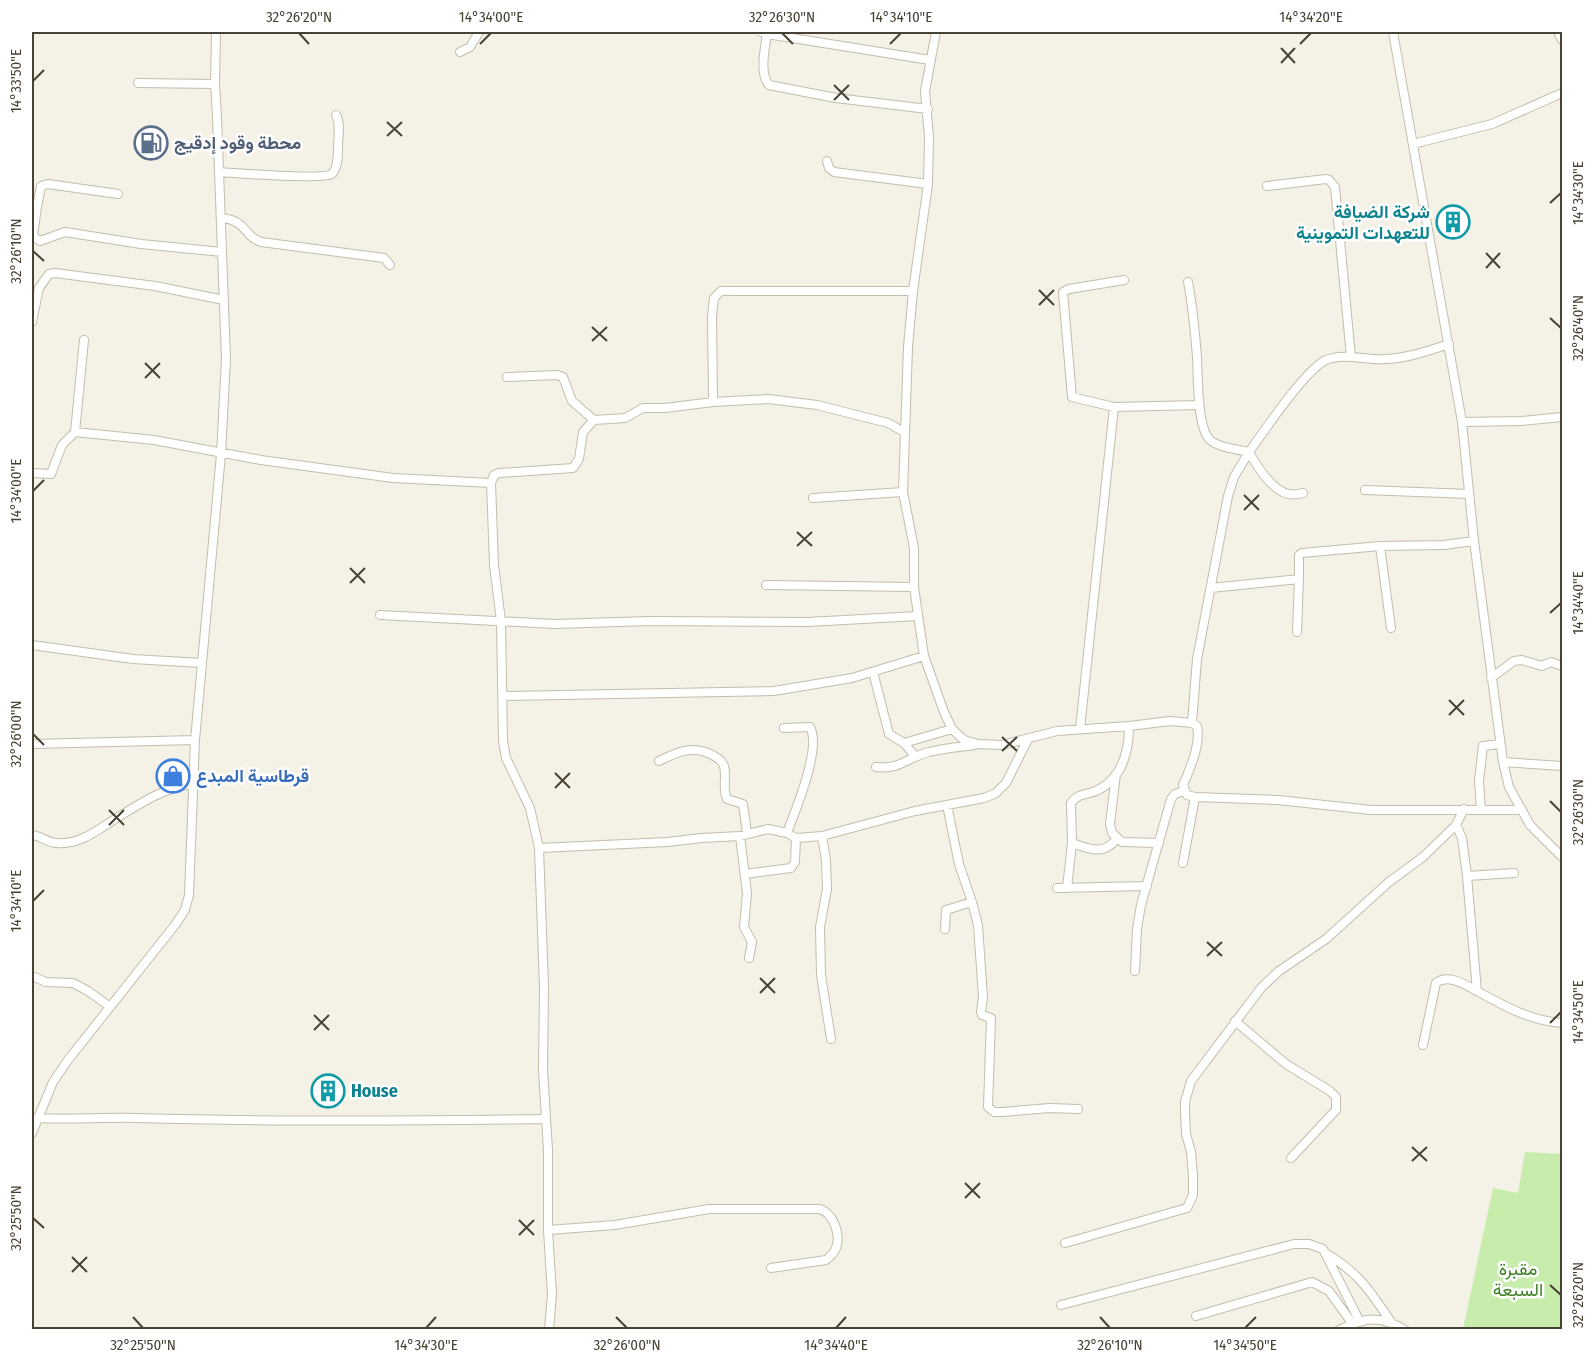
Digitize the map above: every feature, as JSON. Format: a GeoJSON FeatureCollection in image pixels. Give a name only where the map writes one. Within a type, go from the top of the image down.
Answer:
{"type":"FeatureCollection","features":[{"type":"Feature","properties":{"kind":"street"},"geometry":{"type":"LineString","coordinates":[[32,1133],[58,1074],[109,1006],[175,925],[188,902],[195,740],[221,454],[226,359],[214,84],[216,32]]}},
{"type":"Feature","properties":{"kind":"street"},"geometry":{"type":"LineString","coordinates":[[460,52],[470,46],[479,32]]}},
{"type":"Feature","properties":{"kind":"street"},"geometry":{"type":"LineString","coordinates":[[936,32],[925,91],[929,137],[927,184],[908,347],[903,492],[914,548],[914,587],[924,656],[952,729],[964,740],[978,744]]}},
{"type":"Feature","properties":{"kind":"street"},"geometry":{"type":"LineString","coordinates":[[1393,32],[1462,422],[1474,541],[1503,762],[1509,787],[1530,825],[1563,857]]}},
{"type":"Feature","properties":{"kind":"street"},"geometry":{"type":"LineString","coordinates":[[1558,32],[1563,40]]}},
{"type":"Feature","properties":{"kind":"street"},"geometry":{"type":"LineString","coordinates":[[928,109],[836,98],[770,85],[765,78],[764,33],[930,60]]}},
{"type":"Feature","properties":{"kind":"street"},"geometry":{"type":"LineString","coordinates":[[138,83],[214,84]]}},
{"type":"Feature","properties":{"kind":"street"},"geometry":{"type":"LineString","coordinates":[[1413,144],[1492,124],[1563,93]]}},
{"type":"Feature","properties":{"kind":"street"},"geometry":{"type":"LineString","coordinates":[[219,172],[328,176],[336,166],[338,156],[336,115]]}},
{"type":"Feature","properties":{"kind":"street"},"geometry":{"type":"LineString","coordinates":[[827,161],[829,168],[834,172],[927,184]]}},
{"type":"Feature","properties":{"kind":"street"},"geometry":{"type":"LineString","coordinates":[[1267,186],[1326,179],[1335,187],[1351,357]]}},
{"type":"Feature","properties":{"kind":"street"},"geometry":{"type":"LineString","coordinates":[[117,194],[48,184],[41,186],[34,206],[33,236],[40,241],[65,232],[141,244],[222,252]]}},
{"type":"Feature","properties":{"kind":"street"},"geometry":{"type":"LineString","coordinates":[[221,218],[232,219],[240,223],[254,239],[261,242],[384,258],[390,265]]}},
{"type":"Feature","properties":{"kind":"street"},"geometry":{"type":"LineString","coordinates":[[32,322],[39,288],[49,274],[55,273],[155,286],[224,300]]}},
{"type":"Feature","properties":{"kind":"street"},"geometry":{"type":"LineString","coordinates":[[1124,280],[1069,289],[1062,295],[1072,397],[1114,407],[1199,405]]}},
{"type":"Feature","properties":{"kind":"street"},"geometry":{"type":"LineString","coordinates":[[1188,282],[1193,310],[1199,405],[1205,431],[1209,438],[1217,444],[1249,452],[1258,469],[1287,494],[1303,493]]}},
{"type":"Feature","properties":{"kind":"street"},"geometry":{"type":"LineString","coordinates":[[712,402],[712,316],[714,298],[721,291],[913,291]]}},
{"type":"Feature","properties":{"kind":"street"},"geometry":{"type":"LineString","coordinates":[[32,473],[51,474],[62,445],[75,432],[84,340]]}},
{"type":"Feature","properties":{"kind":"street"},"geometry":{"type":"LineString","coordinates":[[1192,723],[1197,659],[1228,496],[1234,477],[1249,452],[1316,366],[1327,360],[1351,357],[1384,360],[1414,355],[1449,344]]}},
{"type":"Feature","properties":{"kind":"street"},"geometry":{"type":"LineString","coordinates":[[507,377],[557,375],[563,377],[572,401],[594,420]]}},
{"type":"Feature","properties":{"kind":"street"},"geometry":{"type":"LineString","coordinates":[[549,1329],[552,1294],[543,1070],[544,987],[539,848],[530,808],[506,758],[503,741],[501,621],[494,565],[491,483],[494,475],[573,468],[579,459],[583,432],[594,420],[625,418],[643,408],[768,399],[795,401],[888,423],[904,432]]}},
{"type":"Feature","properties":{"kind":"street"},"geometry":{"type":"LineString","coordinates":[[1080,729],[1114,407]]}},
{"type":"Feature","properties":{"kind":"street"},"geometry":{"type":"LineString","coordinates":[[1462,422],[1521,421],[1563,417]]}},
{"type":"Feature","properties":{"kind":"street"},"geometry":{"type":"LineString","coordinates":[[75,432],[154,440],[221,454],[393,478],[491,483]]}},
{"type":"Feature","properties":{"kind":"street"},"geometry":{"type":"LineString","coordinates":[[1365,490],[1469,494]]}},
{"type":"Feature","properties":{"kind":"street"},"geometry":{"type":"LineString","coordinates":[[813,498],[903,492]]}},
{"type":"Feature","properties":{"kind":"street"},"geometry":{"type":"LineString","coordinates":[[1297,632],[1299,555],[1302,553],[1380,546],[1444,545],[1474,541]]}},
{"type":"Feature","properties":{"kind":"street"},"geometry":{"type":"LineString","coordinates":[[1380,546],[1391,628]]}},
{"type":"Feature","properties":{"kind":"street"},"geometry":{"type":"LineString","coordinates":[[1211,588],[1299,579]]}},
{"type":"Feature","properties":{"kind":"street"},"geometry":{"type":"LineString","coordinates":[[766,585],[914,587]]}},
{"type":"Feature","properties":{"kind":"street"},"geometry":{"type":"LineString","coordinates":[[380,615],[555,624],[650,621],[808,622],[917,616]]}},
{"type":"Feature","properties":{"kind":"street"},"geometry":{"type":"LineString","coordinates":[[32,645],[133,659],[202,663]]}},
{"type":"Feature","properties":{"kind":"street"},"geometry":{"type":"LineString","coordinates":[[502,696],[774,691],[830,683],[924,656]]}},
{"type":"Feature","properties":{"kind":"street"},"geometry":{"type":"LineString","coordinates":[[1491,678],[1514,662],[1522,660],[1542,666],[1551,662],[1563,666]]}},
{"type":"Feature","properties":{"kind":"street"},"geometry":{"type":"LineString","coordinates":[[873,672],[888,734],[904,743],[915,756]]}},
{"type":"Feature","properties":{"kind":"street"},"geometry":{"type":"LineString","coordinates":[[876,767],[898,766],[915,756],[928,752],[978,744],[1002,745],[1057,731],[1170,721],[1192,723],[1197,726],[1194,754],[1183,785],[1187,795],[1278,800],[1371,810],[1522,810]]}},
{"type":"Feature","properties":{"kind":"street"},"geometry":{"type":"LineString","coordinates":[[784,728],[807,726],[813,732],[812,754],[807,776],[787,833]]}},
{"type":"Feature","properties":{"kind":"street"},"geometry":{"type":"LineString","coordinates":[[1067,888],[1072,843],[1071,803],[1079,795],[1097,790],[1116,774],[1124,763],[1129,746],[1129,726]]}},
{"type":"Feature","properties":{"kind":"street"},"geometry":{"type":"LineString","coordinates":[[904,743],[952,729]]}},
{"type":"Feature","properties":{"kind":"street"},"geometry":{"type":"LineString","coordinates":[[539,848],[668,842],[744,835],[768,829],[787,833],[796,838],[822,836],[915,811],[984,798],[996,793],[1006,783],[1028,739]]}},
{"type":"Feature","properties":{"kind":"street"},"geometry":{"type":"LineString","coordinates":[[32,744],[195,740]]}},
{"type":"Feature","properties":{"kind":"street"},"geometry":{"type":"LineString","coordinates":[[1481,810],[1479,781],[1483,746],[1500,744]]}},
{"type":"Feature","properties":{"kind":"street"},"geometry":{"type":"LineString","coordinates":[[659,761],[683,750],[700,750],[717,757],[724,765],[726,778],[724,789],[727,799],[743,804],[747,893],[744,927],[752,942],[749,958]]}},
{"type":"Feature","properties":{"kind":"street"},"geometry":{"type":"LineString","coordinates":[[1503,762],[1563,766]]}},
{"type":"Feature","properties":{"kind":"street"},"geometry":{"type":"LineString","coordinates":[[1116,774],[1110,824],[1112,833],[1122,842],[1159,843]]}},
{"type":"Feature","properties":{"kind":"street"},"geometry":{"type":"LineString","coordinates":[[32,835],[38,835],[47,841],[57,843],[85,838],[153,798],[179,785],[192,784]]}},
{"type":"Feature","properties":{"kind":"street"},"geometry":{"type":"LineString","coordinates":[[1135,971],[1137,929],[1141,905],[1171,799],[1175,794],[1184,791]]}},
{"type":"Feature","properties":{"kind":"street"},"geometry":{"type":"LineString","coordinates":[[1183,863],[1195,797]]}},
{"type":"Feature","properties":{"kind":"street"},"geometry":{"type":"LineString","coordinates":[[947,805],[958,864],[972,902],[981,951],[983,997],[981,1012],[982,1015],[991,1018],[988,1107],[994,1112],[1050,1108],[1078,1109]]}},
{"type":"Feature","properties":{"kind":"street"},"geometry":{"type":"LineString","coordinates":[[1065,1243],[1187,1208],[1193,1195],[1191,1152],[1186,1134],[1187,1096],[1191,1081],[1261,988],[1279,971],[1326,939],[1389,882],[1423,858],[1456,825],[1464,809]]}},
{"type":"Feature","properties":{"kind":"street"},"geometry":{"type":"LineString","coordinates":[[1456,825],[1462,838],[1467,876],[1477,991]]}},
{"type":"Feature","properties":{"kind":"street"},"geometry":{"type":"LineString","coordinates":[[822,836],[827,889],[820,927],[822,983],[831,1039]]}},
{"type":"Feature","properties":{"kind":"street"},"geometry":{"type":"LineString","coordinates":[[745,874],[791,868],[795,862],[796,838]]}},
{"type":"Feature","properties":{"kind":"street"},"geometry":{"type":"LineString","coordinates":[[1072,843],[1097,851],[1108,848],[1117,838]]}},
{"type":"Feature","properties":{"kind":"street"},"geometry":{"type":"LineString","coordinates":[[1467,876],[1514,873]]}},
{"type":"Feature","properties":{"kind":"street"},"geometry":{"type":"LineString","coordinates":[[1058,888],[1147,886]]}},
{"type":"Feature","properties":{"kind":"street"},"geometry":{"type":"LineString","coordinates":[[945,928],[946,910],[972,902]]}},
{"type":"Feature","properties":{"kind":"street"},"geometry":{"type":"LineString","coordinates":[[32,976],[46,982],[73,983],[109,1006]]}},
{"type":"Feature","properties":{"kind":"street"},"geometry":{"type":"LineString","coordinates":[[1423,1044],[1436,983],[1445,978],[1466,985],[1533,1018],[1563,1023]]}},
{"type":"Feature","properties":{"kind":"street"},"geometry":{"type":"LineString","coordinates":[[1235,1021],[1286,1064],[1330,1090],[1336,1097],[1336,1110],[1291,1158]]}},
{"type":"Feature","properties":{"kind":"street"},"geometry":{"type":"LineString","coordinates":[[37,1118],[250,1122],[432,1122],[546,1119]]}},
{"type":"Feature","properties":{"kind":"street"},"geometry":{"type":"LineString","coordinates":[[548,1230],[615,1225],[709,1209],[820,1209],[828,1212],[834,1220],[837,1246],[833,1254],[826,1260],[771,1268]]}},
{"type":"Feature","properties":{"kind":"street"},"geometry":{"type":"LineString","coordinates":[[1061,1305],[1294,1244],[1317,1246],[1325,1254],[1351,1269],[1369,1288],[1391,1322]]}},
{"type":"Feature","properties":{"kind":"street"},"geometry":{"type":"LineString","coordinates":[[1325,1254],[1356,1322]]}},
{"type":"Feature","properties":{"kind":"street"},"geometry":{"type":"LineString","coordinates":[[1196,1316],[1312,1282],[1329,1291],[1356,1322]]}},
{"type":"Feature","properties":{"kind":"street"},"geometry":{"type":"LineString","coordinates":[[1339,1329],[1370,1319],[1391,1322],[1405,1329]]}},
{"type":"Feature","properties":{"kind":"green space","name":"مقبرة السبعة"},"geometry":{"type":"Polygon","coordinates":[[[1525,1152],[1562,1154],[1562,1329],[1463,1329],[1493,1188],[1518,1193],[1525,1152]]]}},
{"type":"Feature","properties":{"kind":"place","name":"محطة وقود إدقيج"},"geometry":{"type":"Point","coordinates":[151,143]}},
{"type":"Feature","properties":{"kind":"place","name":"شركة الضيافة للتعهدات التموينية"},"geometry":{"type":"Point","coordinates":[1453,222]}},
{"type":"Feature","properties":{"kind":"place","name":"قرطاسية المبدع"},"geometry":{"type":"Point","coordinates":[173,776]}},
{"type":"Feature","properties":{"kind":"place","name":"House"},"geometry":{"type":"Point","coordinates":[328,1091]}}]}
